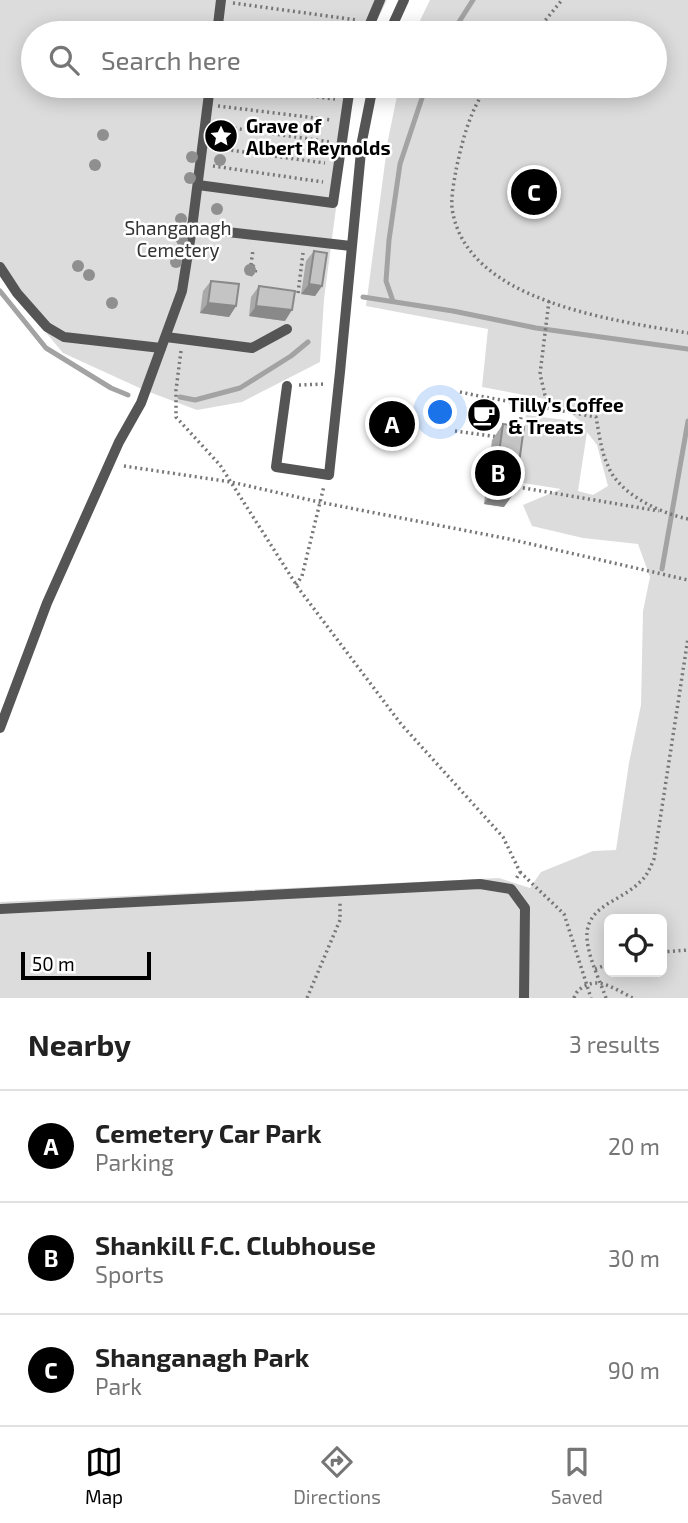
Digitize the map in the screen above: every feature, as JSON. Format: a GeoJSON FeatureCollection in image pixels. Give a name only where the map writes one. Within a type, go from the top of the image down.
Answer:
{"type":"FeatureCollection","features":[{"type":"Feature","properties":{"kind":"lane"},"geometry":{"type":"LineString","coordinates":[[370,21],[380,0]]}},
{"type":"Feature","properties":{"kind":"lane"},"geometry":{"type":"LineString","coordinates":[[394,21],[404,0]]}},
{"type":"Feature","properties":{"kind":"lane"},"geometry":{"type":"LineString","coordinates":[[219,21],[221,1]]}},
{"type":"Feature","properties":{"kind":"lane"},"geometry":{"type":"LineString","coordinates":[[0,727],[47,603],[119,442],[141,403],[182,291],[209,98]]}},
{"type":"Feature","properties":{"kind":"lane"},"geometry":{"type":"LineString","coordinates":[[198,185],[333,203],[348,98]]}},
{"type":"Feature","properties":{"kind":"lane"},"geometry":{"type":"LineString","coordinates":[[287,386],[276,467],[329,475],[362,141],[371,98]]}},
{"type":"Feature","properties":{"kind":"lane"},"geometry":{"type":"LineString","coordinates":[[192,228],[351,246]]}},
{"type":"Feature","properties":{"kind":"lane"},"geometry":{"type":"LineString","coordinates":[[0,267],[17,293],[47,327],[64,337],[162,348]]}},
{"type":"Feature","properties":{"kind":"lane"},"geometry":{"type":"LineString","coordinates":[[166,337],[252,348],[287,329]]}},
{"type":"Feature","properties":{"kind":"lane"},"geometry":{"type":"LineString","coordinates":[[0,909],[480,884],[511,889],[525,908],[524,998]]}},
{"type":"Feature","properties":{"kind":"path"},"geometry":{"type":"LineString","coordinates":[[545,21],[562,0]]}},
{"type":"Feature","properties":{"kind":"path"},"geometry":{"type":"LineString","coordinates":[[221,1],[363,21]]}},
{"type":"Feature","properties":{"kind":"path"},"geometry":{"type":"LineString","coordinates":[[322,98],[347,101]]}},
{"type":"Feature","properties":{"kind":"path"},"geometry":{"type":"LineString","coordinates":[[482,98],[460,148],[452,206],[465,242],[486,267],[525,293],[549,301],[613,320],[688,333]]}},
{"type":"Feature","properties":{"kind":"path"},"geometry":{"type":"LineString","coordinates":[[208,105],[344,122]]}},
{"type":"Feature","properties":{"kind":"path"},"geometry":{"type":"LineString","coordinates":[[205,124],[341,143]]}},
{"type":"Feature","properties":{"kind":"path"},"geometry":{"type":"LineString","coordinates":[[203,146],[338,164]]}},
{"type":"Feature","properties":{"kind":"path"},"geometry":{"type":"LineString","coordinates":[[200,164],[335,184]]}},
{"type":"Feature","properties":{"kind":"path"},"geometry":{"type":"LineString","coordinates":[[251,266],[254,247]]}},
{"type":"Feature","properties":{"kind":"path"},"geometry":{"type":"LineString","coordinates":[[298,293],[303,252]]}},
{"type":"Feature","properties":{"kind":"path"},"geometry":{"type":"LineString","coordinates":[[549,301],[540,374],[544,395],[556,410]]}},
{"type":"Feature","properties":{"kind":"path"},"geometry":{"type":"LineString","coordinates":[[183,339],[176,390],[176,417],[220,465],[296,585],[401,724],[503,837],[520,872],[564,914],[591,998]]}},
{"type":"Feature","properties":{"kind":"path"},"geometry":{"type":"LineString","coordinates":[[287,386],[319,383],[339,386]]}},
{"type":"Feature","properties":{"kind":"path"},"geometry":{"type":"LineString","coordinates":[[460,391],[596,417],[612,474],[639,499],[662,512]]}},
{"type":"Feature","properties":{"kind":"path"},"geometry":{"type":"LineString","coordinates":[[518,440],[523,404]]}},
{"type":"Feature","properties":{"kind":"path"},"geometry":{"type":"LineString","coordinates":[[455,431],[505,438]]}},
{"type":"Feature","properties":{"kind":"path"},"geometry":{"type":"LineString","coordinates":[[124,466],[230,482],[509,539],[688,580]]}},
{"type":"Feature","properties":{"kind":"path"},"geometry":{"type":"LineString","coordinates":[[296,585],[302,576],[319,502],[329,475]]}},
{"type":"Feature","properties":{"kind":"path"},"geometry":{"type":"LineString","coordinates":[[513,475],[512,486],[688,519]]}},
{"type":"Feature","properties":{"kind":"path"},"geometry":{"type":"LineString","coordinates":[[606,998],[588,946],[587,932],[590,920],[597,912],[640,883],[654,859],[688,638]]}},
{"type":"Feature","properties":{"kind":"path"},"geometry":{"type":"LineString","coordinates":[[511,889],[520,872]]}},
{"type":"Feature","properties":{"kind":"path"},"geometry":{"type":"LineString","coordinates":[[307,998],[340,920],[341,892]]}},
{"type":"Feature","properties":{"kind":"path"},"geometry":{"type":"LineString","coordinates":[[667,952],[688,950]]}},
{"type":"Feature","properties":{"kind":"path"},"geometry":{"type":"LineString","coordinates":[[595,969],[604,966]]}},
{"type":"Feature","properties":{"kind":"path"},"geometry":{"type":"LineString","coordinates":[[574,998],[574,994],[586,985],[600,982],[633,998]]}},
{"type":"Feature","properties":{"kind":"green space","name":"Shanganagh Cemetery"},"geometry":{"type":"Polygon","coordinates":[[[0,0],[387,0],[377,21],[21,21],[21,98],[354,98],[347,125],[324,299],[320,362],[242,402],[197,410],[144,390],[63,353],[0,277],[0,0]]]}},
{"type":"Feature","properties":{"kind":"green space"},"geometry":{"type":"Polygon","coordinates":[[[430,0],[688,0],[688,998],[0,998],[0,902],[499,878],[530,888],[541,872],[593,851],[616,850],[641,705],[643,611],[650,577],[638,544],[583,538],[532,526],[523,505],[561,489],[517,482],[526,415],[581,422],[556,401],[482,387],[488,329],[366,306],[388,140],[397,98],[667,98],[667,21],[420,21],[430,0]],[[587,432],[578,491],[593,495],[608,486],[597,445],[587,432]]]}},
{"type":"Feature","properties":{"kind":"building"},"geometry":{"type":"Polygon","coordinates":[[[314,251],[327,253],[322,286],[309,284],[314,251]]]}},
{"type":"Feature","properties":{"kind":"building"},"geometry":{"type":"Polygon","coordinates":[[[211,281],[239,284],[236,306],[208,303],[211,281]]]}},
{"type":"Feature","properties":{"kind":"building"},"geometry":{"type":"Polygon","coordinates":[[[259,286],[295,291],[292,310],[256,306],[259,286]]]}},
{"type":"Feature","properties":{"kind":"building"},"geometry":{"type":"Polygon","coordinates":[[[503,424],[524,427],[515,492],[494,489],[503,424]]]}},
{"type":"Feature","properties":{"kind":"waterway"},"geometry":{"type":"LineString","coordinates":[[460,21],[473,0]]}},
{"type":"Feature","properties":{"kind":"waterway"},"geometry":{"type":"LineString","coordinates":[[393,301],[386,281],[389,240],[400,164],[422,98]]}},
{"type":"Feature","properties":{"kind":"waterway"},"geometry":{"type":"LineString","coordinates":[[0,291],[46,348],[111,388],[128,395]]}},
{"type":"Feature","properties":{"kind":"waterway"},"geometry":{"type":"LineString","coordinates":[[363,297],[536,328],[688,349]]}},
{"type":"Feature","properties":{"kind":"waterway"},"geometry":{"type":"LineString","coordinates":[[180,397],[195,400],[240,388],[308,342]]}},
{"type":"Feature","properties":{"kind":"waterway"},"geometry":{"type":"LineString","coordinates":[[662,569],[688,421]]}},
{"type":"Feature","properties":{"kind":"place","name":"Grave of Albert Reynolds"},"geometry":{"type":"Point","coordinates":[221,136]}},
{"type":"Feature","properties":{"kind":"place","name":"Shanganagh Park"},"geometry":{"type":"Point","coordinates":[534,192]}},
{"type":"Feature","properties":{"kind":"place","name":"Tilly's Coffee & Treats"},"geometry":{"type":"Point","coordinates":[484,415]}},
{"type":"Feature","properties":{"kind":"place","name":"Cemetery Car Park"},"geometry":{"type":"Point","coordinates":[392,424]}},
{"type":"Feature","properties":{"kind":"place","name":"Shankill F.C. Clubhouse"},"geometry":{"type":"Point","coordinates":[498,473]}}]}
